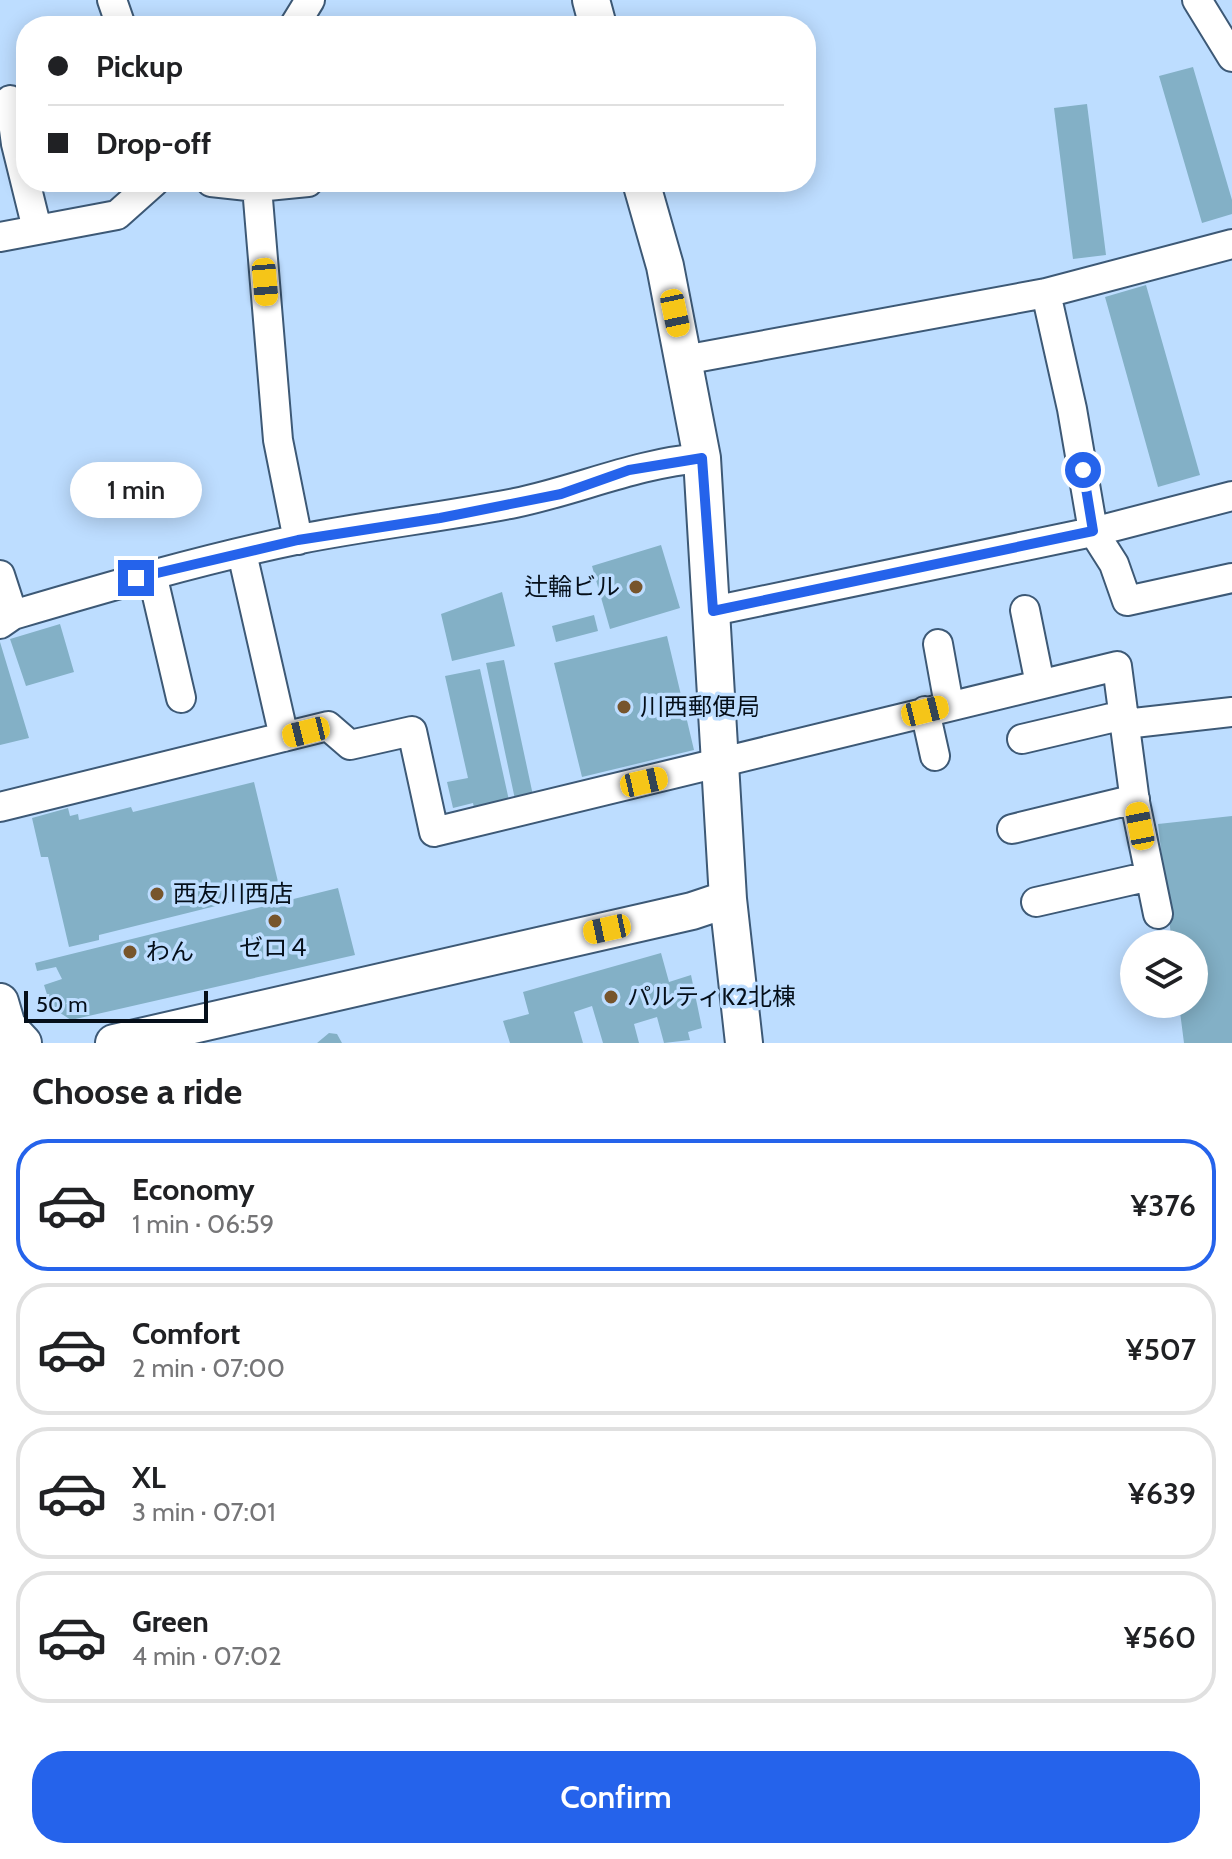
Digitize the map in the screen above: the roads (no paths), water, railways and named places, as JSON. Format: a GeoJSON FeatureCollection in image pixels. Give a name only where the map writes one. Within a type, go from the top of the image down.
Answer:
{"type":"FeatureCollection","features":[{"type":"Feature","properties":{"kind":"street"},"geometry":{"type":"LineString","coordinates":[[1197,0],[1232,57]]}},
{"type":"Feature","properties":{"kind":"street"},"geometry":{"type":"LineString","coordinates":[[10,100],[16,129]]}},
{"type":"Feature","properties":{"kind":"street"},"geometry":{"type":"LineString","coordinates":[[29,192],[37,229]]}},
{"type":"Feature","properties":{"kind":"street"},"geometry":{"type":"LineString","coordinates":[[0,237],[117,215],[143,192]]}},
{"type":"Feature","properties":{"kind":"street"},"geometry":{"type":"LineString","coordinates":[[257,192],[278,440],[298,540]]}},
{"type":"Feature","properties":{"kind":"street"},"geometry":{"type":"LineString","coordinates":[[644,192],[665,266],[702,458],[728,899],[744,1043]]}},
{"type":"Feature","properties":{"kind":"street"},"geometry":{"type":"LineString","coordinates":[[684,360],[1046,293],[1232,244]]}},
{"type":"Feature","properties":{"kind":"street"},"geometry":{"type":"LineString","coordinates":[[1046,293],[1072,409],[1093,531],[1114,564],[1127,601],[1232,578]]}},
{"type":"Feature","properties":{"kind":"street"},"geometry":{"type":"LineString","coordinates":[[0,575],[7,619],[152,574],[298,540],[440,518],[546,497],[629,470],[702,458]]}},
{"type":"Feature","properties":{"kind":"street"},"geometry":{"type":"LineString","coordinates":[[713,611],[1093,531],[1232,496]]}},
{"type":"Feature","properties":{"kind":"street"},"geometry":{"type":"LineString","coordinates":[[242,553],[284,737]]}},
{"type":"Feature","properties":{"kind":"street"},"geometry":{"type":"LineString","coordinates":[[152,574],[181,698]]}},
{"type":"Feature","properties":{"kind":"street"},"geometry":{"type":"LineString","coordinates":[[1025,610],[1040,684]]}},
{"type":"Feature","properties":{"kind":"street"},"geometry":{"type":"LineString","coordinates":[[935,756],[938,644]]}},
{"type":"Feature","properties":{"kind":"street"},"geometry":{"type":"LineString","coordinates":[[0,807],[328,726],[350,745],[412,731],[434,832],[721,765],[937,708],[1117,666],[1135,799],[1158,914]]}},
{"type":"Feature","properties":{"kind":"street"},"geometry":{"type":"LineString","coordinates":[[1022,739],[1124,720],[1232,712]]}},
{"type":"Feature","properties":{"kind":"street"},"geometry":{"type":"LineString","coordinates":[[1012,829],[1135,799]]}},
{"type":"Feature","properties":{"kind":"street"},"geometry":{"type":"LineString","coordinates":[[1036,902],[1150,876]]}},
{"type":"Feature","properties":{"kind":"street"},"geometry":{"type":"LineString","coordinates":[[114,1043],[692,911],[728,899]]}},
{"type":"Feature","properties":{"kind":"street"},"geometry":{"type":"LineString","coordinates":[[0,1002],[7,1026],[23,1043]]}},
{"type":"Feature","properties":{"kind":"place","name":"辻輪ビル"},"geometry":{"type":"Point","coordinates":[636,587]}},
{"type":"Feature","properties":{"kind":"place","name":"川西郵便局"},"geometry":{"type":"Point","coordinates":[624,707]}},
{"type":"Feature","properties":{"kind":"place","name":"西友川西店"},"geometry":{"type":"Point","coordinates":[157,894]}},
{"type":"Feature","properties":{"kind":"place","name":"ゼロ４"},"geometry":{"type":"Point","coordinates":[275,921]}},
{"type":"Feature","properties":{"kind":"place","name":"わん"},"geometry":{"type":"Point","coordinates":[130,952]}},
{"type":"Feature","properties":{"kind":"place","name":"パルティK2北棟"},"geometry":{"type":"Point","coordinates":[611,997]}}]}
